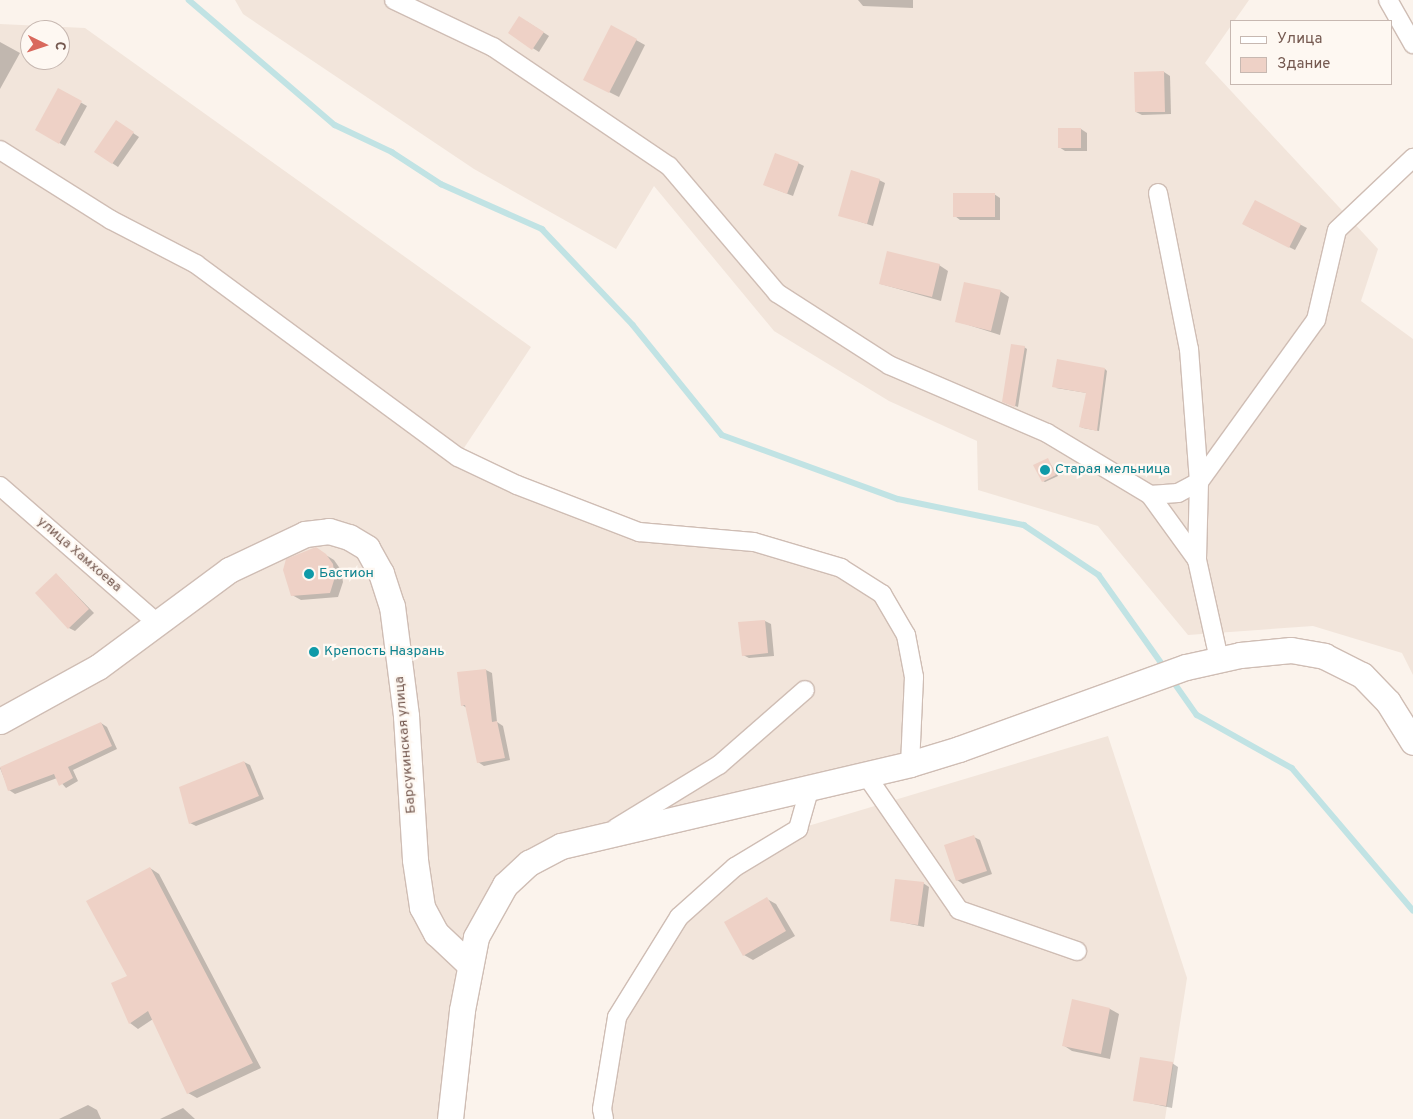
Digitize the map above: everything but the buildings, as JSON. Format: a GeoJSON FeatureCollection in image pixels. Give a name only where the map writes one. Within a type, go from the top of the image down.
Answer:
{"type":"FeatureCollection","features":[{"type":"Feature","properties":{"kind":"street"},"geometry":{"type":"LineString","coordinates":[[394,0],[493,47],[669,166],[777,293],[889,365],[1047,433],[1150,495],[1198,560]]}},
{"type":"Feature","properties":{"kind":"street"},"geometry":{"type":"LineString","coordinates":[[1388,0],[1413,44]]}},
{"type":"Feature","properties":{"kind":"street"},"geometry":{"type":"LineString","coordinates":[[0,150],[111,220],[196,264],[458,457],[517,485],[639,532],[754,542],[841,568],[882,594],[906,635],[914,677],[910,764]]}},
{"type":"Feature","properties":{"kind":"street"},"geometry":{"type":"LineString","coordinates":[[1150,495],[1178,493],[1198,482],[1316,320],[1337,230],[1413,158]]}},
{"type":"Feature","properties":{"kind":"street"},"geometry":{"type":"LineString","coordinates":[[1158,193],[1189,349],[1198,482],[1198,560],[1219,658]]}},
{"type":"Feature","properties":{"kind":"street","name":"улица Хамхоева"},"geometry":{"type":"LineString","coordinates":[[0,486],[158,624]]}},
{"type":"Feature","properties":{"kind":"street","name":"Барсукинская улица"},"geometry":{"type":"LineString","coordinates":[[0,721],[98,667],[229,570],[305,534],[329,531],[349,537],[367,548],[381,573],[392,606],[406,716],[415,860],[422,907],[436,933],[470,965]]}},
{"type":"Feature","properties":{"kind":"street"},"geometry":{"type":"LineString","coordinates":[[450,1119],[470,965],[476,937],[505,885],[529,863],[561,846],[607,833],[866,775],[959,750],[1186,667],[1219,658],[1290,650],[1324,656],[1362,675],[1388,702],[1413,742]]}},
{"type":"Feature","properties":{"kind":"street"},"geometry":{"type":"LineString","coordinates":[[607,833],[719,764],[805,690]]}},
{"type":"Feature","properties":{"kind":"street"},"geometry":{"type":"LineString","coordinates":[[866,775],[959,910],[1077,951]]}},
{"type":"Feature","properties":{"kind":"street"},"geometry":{"type":"LineString","coordinates":[[604,1119],[602,1109],[617,1017],[674,926],[735,867],[798,829],[810,787]]}},
{"type":"Feature","properties":{"kind":"shaded area"},"geometry":{"type":"Polygon","coordinates":[[[235,0],[1249,0],[1235,20],[1230,20],[1230,27],[1205,63],[1378,249],[1361,301],[1413,339],[1413,675],[1402,653],[1313,626],[1188,635],[1098,526],[978,490],[977,441],[889,401],[774,331],[654,186],[616,249],[474,169],[243,14],[235,0]]]}},
{"type":"Feature","properties":{"kind":"shaded area"},"geometry":{"type":"Polygon","coordinates":[[[0,24],[20,25],[20,70],[70,70],[70,27],[85,28],[531,347],[458,457],[639,532],[754,542],[882,594],[906,635],[910,764],[561,846],[489,911],[450,1119],[0,1119],[0,24]]]}},
{"type":"Feature","properties":{"kind":"shaded area"},"geometry":{"type":"Polygon","coordinates":[[[1108,736],[1187,978],[1165,1119],[604,1119],[617,1017],[679,917],[798,829],[1108,736]]]}},
{"type":"Feature","properties":{"kind":"waterway"},"geometry":{"type":"LineString","coordinates":[[189,0],[335,125],[392,152],[441,184],[542,229],[633,325],[722,435],[898,499],[1024,525],[1099,575],[1165,668]]}},
{"type":"Feature","properties":{"kind":"waterway"},"geometry":{"type":"LineString","coordinates":[[1171,678],[1197,715],[1292,768],[1413,910]]}},
{"type":"Feature","properties":{"kind":"place","name":"Старая мельница"},"geometry":{"type":"Point","coordinates":[1045,470]}},
{"type":"Feature","properties":{"kind":"place","name":"Бастион"},"geometry":{"type":"Point","coordinates":[309,574]}},
{"type":"Feature","properties":{"kind":"place","name":"Крепость Назрань"},"geometry":{"type":"Point","coordinates":[314,652]}}]}
